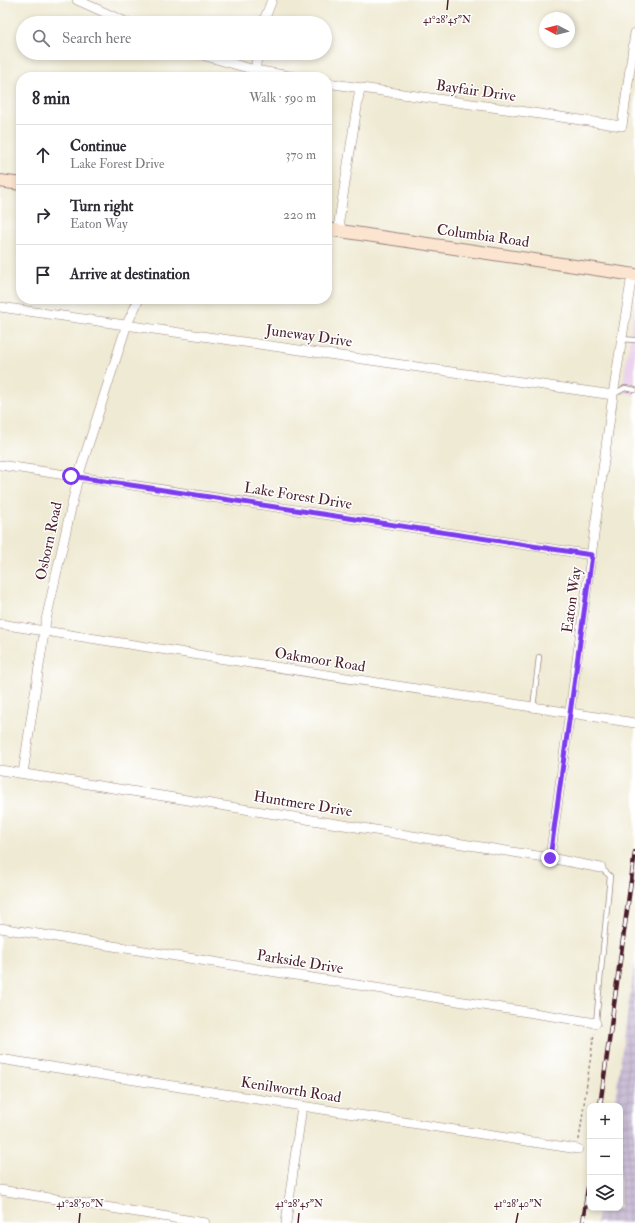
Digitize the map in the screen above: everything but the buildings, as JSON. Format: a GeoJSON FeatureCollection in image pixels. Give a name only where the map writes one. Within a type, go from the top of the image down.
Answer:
{"type":"FeatureCollection","features":[{"type":"Feature","properties":{"kind":"main road"},"geometry":{"type":"LineString","coordinates":[[0,181],[16,183]]}},
{"type":"Feature","properties":{"kind":"main road","name":"Columbia Road"},"geometry":{"type":"LineString","coordinates":[[332,230],[634,275]]}},
{"type":"Feature","properties":{"kind":"street"},"geometry":{"type":"LineString","coordinates":[[77,0],[112,16]]}},
{"type":"Feature","properties":{"kind":"street"},"geometry":{"type":"LineString","coordinates":[[266,16],[272,0]]}},
{"type":"Feature","properties":{"kind":"street","name":"Bayfair Drive"},"geometry":{"type":"LineString","coordinates":[[332,84],[622,126],[635,33]]}},
{"type":"Feature","properties":{"kind":"street"},"geometry":{"type":"LineString","coordinates":[[220,60],[266,72]]}},
{"type":"Feature","properties":{"kind":"street"},"geometry":{"type":"LineString","coordinates":[[255,70],[257,60]]}},
{"type":"Feature","properties":{"kind":"street"},"geometry":{"type":"LineString","coordinates":[[342,232],[339,221],[360,88]]}},
{"type":"Feature","properties":{"kind":"street","name":"Eaton Way"},"geometry":{"type":"LineString","coordinates":[[550,858],[613,394],[621,339],[631,305],[634,275]]}},
{"type":"Feature","properties":{"kind":"street","name":"Osborn Road"},"geometry":{"type":"LineString","coordinates":[[23,773],[45,631],[78,477],[127,324],[137,304]]}},
{"type":"Feature","properties":{"kind":"street","name":"Juneway Drive"},"geometry":{"type":"LineString","coordinates":[[0,306],[613,394]]}},
{"type":"Feature","properties":{"kind":"street","name":"Lake Forest Drive"},"geometry":{"type":"LineString","coordinates":[[0,465],[592,555]]}},
{"type":"Feature","properties":{"kind":"street","name":"Oakmoor Road"},"geometry":{"type":"LineString","coordinates":[[0,624],[635,723]]}},
{"type":"Feature","properties":{"kind":"street","name":"Huntmere Drive"},"geometry":{"type":"LineString","coordinates":[[0,770],[550,858],[601,868]]}},
{"type":"Feature","properties":{"kind":"street","name":"Parkside Drive"},"geometry":{"type":"LineString","coordinates":[[0,929],[596,1023]]}},
{"type":"Feature","properties":{"kind":"street","name":"Kenilworth Road"},"geometry":{"type":"LineString","coordinates":[[0,1059],[578,1149]]}},
{"type":"Feature","properties":{"kind":"street"},"geometry":{"type":"LineString","coordinates":[[286,1223],[302,1106]]}},
{"type":"Feature","properties":{"kind":"street"},"geometry":{"type":"LineString","coordinates":[[0,1190],[205,1223]]}},
{"type":"Feature","properties":{"kind":"lane"},"geometry":{"type":"LineString","coordinates":[[621,339],[635,340]]}},
{"type":"Feature","properties":{"kind":"lane"},"geometry":{"type":"LineString","coordinates":[[613,394],[620,389],[625,388],[635,390]]}},
{"type":"Feature","properties":{"kind":"lane"},"geometry":{"type":"LineString","coordinates":[[532,708],[538,657]]}},
{"type":"Feature","properties":{"kind":"lane"},"geometry":{"type":"LineString","coordinates":[[596,1023],[610,876],[601,868]]}},
{"type":"Feature","properties":{"kind":"path"},"geometry":{"type":"LineString","coordinates":[[578,1149],[596,1023]]}},
{"type":"Feature","properties":{"kind":"shaded area"},"geometry":{"type":"Polygon","coordinates":[[[635,304],[635,395],[627,394],[623,383],[635,304]]]}},
{"type":"Feature","properties":{"kind":"shaded area"},"geometry":{"type":"Polygon","coordinates":[[[635,961],[635,1223],[596,1223],[598,1211],[623,1211],[623,1103],[614,1103],[635,961]]]}},
{"type":"Feature","properties":{"kind":"railway"},"geometry":{"type":"LineString","coordinates":[[600,1103],[635,852]]}},
{"type":"Feature","properties":{"kind":"railway"},"geometry":{"type":"LineString","coordinates":[[583,1223],[590,1175]]}},
{"type":"Feature","properties":{"kind":"route"},"geometry":{"type":"LineString","coordinates":[[71,476],[592,555],[550,858]]}}]}
